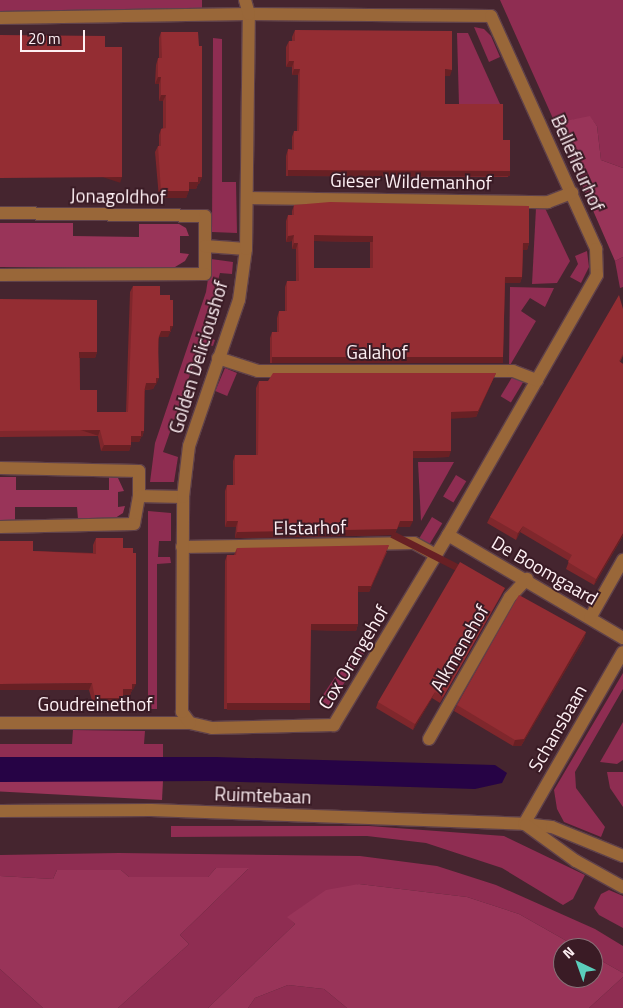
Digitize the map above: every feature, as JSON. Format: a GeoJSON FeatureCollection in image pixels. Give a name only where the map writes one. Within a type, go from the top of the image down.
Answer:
{"type":"FeatureCollection","features":[{"type":"Feature","properties":{"kind":"street","name":"Golden Delicioushof"},"geometry":{"type":"LineString","coordinates":[[190,723],[182,712],[183,497],[189,446],[239,300],[246,248],[249,14],[245,0]]}},
{"type":"Feature","properties":{"kind":"street"},"geometry":{"type":"LineString","coordinates":[[0,18],[249,14]]}},
{"type":"Feature","properties":{"kind":"street","name":"Bellefleurhof"},"geometry":{"type":"LineString","coordinates":[[249,14],[491,16],[596,249],[597,275],[448,535]]}},
{"type":"Feature","properties":{"kind":"street","name":"Gieser Wildemanhof"},"geometry":{"type":"LineString","coordinates":[[247,198],[548,202],[572,193]]}},
{"type":"Feature","properties":{"kind":"street","name":"Jonagoldhof"},"geometry":{"type":"LineString","coordinates":[[0,214],[206,216],[205,274],[0,275]]}},
{"type":"Feature","properties":{"kind":"street"},"geometry":{"type":"LineString","coordinates":[[205,246],[246,248]]}},
{"type":"Feature","properties":{"kind":"street","name":"Galahof"},"geometry":{"type":"LineString","coordinates":[[218,358],[258,371],[513,371],[537,380]]}},
{"type":"Feature","properties":{"kind":"street"},"geometry":{"type":"LineString","coordinates":[[0,468],[139,470],[139,496],[134,524],[0,526]]}},
{"type":"Feature","properties":{"kind":"street"},"geometry":{"type":"LineString","coordinates":[[139,496],[183,497]]}},
{"type":"Feature","properties":{"kind":"street","name":"Cox Orangehof"},"geometry":{"type":"LineString","coordinates":[[190,723],[212,728],[334,725],[448,535]]}},
{"type":"Feature","properties":{"kind":"street","name":"De Boomgaard"},"geometry":{"type":"LineString","coordinates":[[448,535],[527,579],[623,638]]}},
{"type":"Feature","properties":{"kind":"street","name":"Elstarhof"},"geometry":{"type":"LineString","coordinates":[[182,547],[414,544],[436,554]]}},
{"type":"Feature","properties":{"kind":"street"},"geometry":{"type":"LineString","coordinates":[[590,618],[623,560]]}},
{"type":"Feature","properties":{"kind":"street","name":"Alkmenehof"},"geometry":{"type":"LineString","coordinates":[[429,739],[510,597],[527,579]]}},
{"type":"Feature","properties":{"kind":"street","name":"Schansbaan"},"geometry":{"type":"LineString","coordinates":[[524,824],[623,652]]}},
{"type":"Feature","properties":{"kind":"street","name":"Goudreinethof"},"geometry":{"type":"LineString","coordinates":[[0,723],[190,723]]}},
{"type":"Feature","properties":{"kind":"street","name":"Ruimtebaan"},"geometry":{"type":"LineString","coordinates":[[0,811],[151,810],[524,824],[552,827],[623,856]]}},
{"type":"Feature","properties":{"kind":"street"},"geometry":{"type":"LineString","coordinates":[[524,824],[576,861],[623,887]]}},
{"type":"Feature","properties":{"kind":"shaded area"},"geometry":{"type":"Polygon","coordinates":[[[0,0],[202,0],[202,12],[0,12],[0,0]]]}},
{"type":"Feature","properties":{"kind":"shaded area"},"geometry":{"type":"Polygon","coordinates":[[[500,0],[623,0],[623,168],[601,160],[597,126],[590,117],[555,123],[500,0]]]}},
{"type":"Feature","properties":{"kind":"shaded area"},"geometry":{"type":"Polygon","coordinates":[[[474,27],[484,29],[491,36],[500,57],[489,62],[474,27]]]}},
{"type":"Feature","properties":{"kind":"shaded area"},"geometry":{"type":"Polygon","coordinates":[[[457,33],[468,33],[500,104],[459,105],[457,33]]]}},
{"type":"Feature","properties":{"kind":"shaded area"},"geometry":{"type":"Polygon","coordinates":[[[213,38],[222,39],[222,182],[236,182],[237,233],[212,232],[213,38]]]}},
{"type":"Feature","properties":{"kind":"shaded area"},"geometry":{"type":"Polygon","coordinates":[[[590,116],[597,126],[601,160],[623,168],[623,257],[615,261],[555,123],[590,116]]]}},
{"type":"Feature","properties":{"kind":"shaded area"},"geometry":{"type":"Polygon","coordinates":[[[544,206],[570,261],[557,283],[532,284],[536,208],[544,206]]]}},
{"type":"Feature","properties":{"kind":"shaded area"},"geometry":{"type":"Polygon","coordinates":[[[0,223],[73,223],[73,236],[139,237],[139,224],[179,224],[186,228],[189,236],[180,236],[180,253],[189,254],[185,261],[175,267],[0,267],[0,223]]]}},
{"type":"Feature","properties":{"kind":"shaded area"},"geometry":{"type":"Polygon","coordinates":[[[587,251],[589,267],[581,283],[570,277],[578,264],[575,256],[587,251]]]}},
{"type":"Feature","properties":{"kind":"shaded area"},"geometry":{"type":"Polygon","coordinates":[[[623,257],[623,287],[620,288],[615,261],[623,257]]]}},
{"type":"Feature","properties":{"kind":"shaded area"},"geometry":{"type":"Polygon","coordinates":[[[211,259],[233,262],[232,274],[220,273],[203,336],[215,340],[213,346],[201,343],[163,452],[178,457],[174,482],[150,482],[155,443],[206,292],[211,259]]]}},
{"type":"Feature","properties":{"kind":"shaded area"},"geometry":{"type":"Polygon","coordinates":[[[510,287],[554,288],[545,307],[530,298],[521,311],[536,321],[509,367],[510,287]]]}},
{"type":"Feature","properties":{"kind":"shaded area"},"geometry":{"type":"Polygon","coordinates":[[[225,368],[237,373],[227,396],[215,391],[225,368]]]}},
{"type":"Feature","properties":{"kind":"shaded area"},"geometry":{"type":"Polygon","coordinates":[[[514,374],[524,380],[511,402],[501,396],[514,374]]]}},
{"type":"Feature","properties":{"kind":"shaded area"},"geometry":{"type":"Polygon","coordinates":[[[418,462],[454,462],[421,521],[418,462]]]}},
{"type":"Feature","properties":{"kind":"shaded area"},"geometry":{"type":"Polygon","coordinates":[[[456,475],[466,481],[453,503],[443,496],[456,475]]]}},
{"type":"Feature","properties":{"kind":"shaded area"},"geometry":{"type":"Polygon","coordinates":[[[0,477],[16,477],[16,490],[109,490],[109,477],[118,478],[124,491],[118,492],[118,507],[125,506],[123,513],[112,520],[78,519],[77,507],[15,507],[15,520],[0,520],[0,477]]]}},
{"type":"Feature","properties":{"kind":"shaded area"},"geometry":{"type":"Polygon","coordinates":[[[148,511],[171,513],[171,541],[159,541],[158,557],[170,557],[171,563],[157,564],[157,709],[148,709],[148,511]]]}},
{"type":"Feature","properties":{"kind":"shaded area"},"geometry":{"type":"Polygon","coordinates":[[[432,517],[442,523],[429,545],[419,538],[432,517]]]}},
{"type":"Feature","properties":{"kind":"shaded area"},"geometry":{"type":"Polygon","coordinates":[[[360,640],[369,646],[329,706],[320,700],[360,640]]]}},
{"type":"Feature","properties":{"kind":"shaded area"},"geometry":{"type":"Polygon","coordinates":[[[623,673],[623,689],[575,772],[576,788],[605,827],[601,837],[564,822],[557,809],[554,790],[623,673]]]}},
{"type":"Feature","properties":{"kind":"shaded area"},"geometry":{"type":"Polygon","coordinates":[[[623,722],[623,760],[617,764],[600,762],[623,722]]]}},
{"type":"Feature","properties":{"kind":"shaded area"},"geometry":{"type":"Polygon","coordinates":[[[73,730],[145,731],[144,744],[163,744],[163,757],[0,757],[0,744],[72,744],[73,730]]]}},
{"type":"Feature","properties":{"kind":"shaded area"},"geometry":{"type":"Polygon","coordinates":[[[0,757],[216,757],[495,765],[507,773],[502,783],[475,789],[209,781],[0,782],[0,757]]]}},
{"type":"Feature","properties":{"kind":"shaded area"},"geometry":{"type":"Polygon","coordinates":[[[0,772],[163,781],[162,800],[0,791],[0,772]]]}},
{"type":"Feature","properties":{"kind":"shaded area"},"geometry":{"type":"Polygon","coordinates":[[[607,772],[623,772],[623,807],[610,788],[607,772]]]}},
{"type":"Feature","properties":{"kind":"shaded area"},"geometry":{"type":"Polygon","coordinates":[[[171,826],[369,826],[504,836],[585,875],[573,899],[563,905],[502,868],[426,843],[367,836],[171,837],[171,826]]]}},
{"type":"Feature","properties":{"kind":"shaded area"},"geometry":{"type":"Polygon","coordinates":[[[119,853],[360,856],[437,866],[496,885],[595,929],[623,946],[623,973],[603,962],[603,938],[561,938],[519,914],[467,897],[359,884],[288,917],[295,924],[208,1008],[118,1008],[189,944],[180,935],[248,869],[216,868],[208,877],[129,877],[121,870],[57,870],[53,879],[0,876],[0,855],[119,853]]]}},
{"type":"Feature","properties":{"kind":"shaded area"},"geometry":{"type":"Polygon","coordinates":[[[216,868],[249,868],[180,935],[189,944],[118,1008],[43,1008],[0,969],[0,876],[53,879],[57,870],[121,870],[129,877],[208,877],[216,868]]]}},
{"type":"Feature","properties":{"kind":"shaded area"},"geometry":{"type":"Polygon","coordinates":[[[359,884],[467,897],[519,914],[561,938],[553,938],[553,988],[603,988],[603,962],[623,973],[623,977],[589,1008],[347,1008],[324,989],[288,985],[255,998],[248,1008],[208,1008],[295,924],[287,917],[326,890],[359,884]]]}},
{"type":"Feature","properties":{"kind":"shaded area"},"geometry":{"type":"Polygon","coordinates":[[[609,890],[623,896],[623,928],[599,915],[594,908],[601,894],[609,890]]]}},
{"type":"Feature","properties":{"kind":"shaded area"},"geometry":{"type":"Polygon","coordinates":[[[0,969],[43,1008],[0,1008],[0,969]]]}},
{"type":"Feature","properties":{"kind":"shaded area"},"geometry":{"type":"Polygon","coordinates":[[[623,977],[623,1008],[589,1008],[623,977]]]}},
{"type":"Feature","properties":{"kind":"shaded area"},"geometry":{"type":"Polygon","coordinates":[[[288,985],[324,989],[347,1008],[248,1008],[255,998],[288,985]]]}},
{"type":"Feature","properties":{"kind":"building"},"geometry":{"type":"Polygon","coordinates":[[[295,30],[452,31],[452,70],[445,69],[445,104],[503,104],[503,140],[510,140],[510,171],[288,170],[288,149],[294,150],[294,131],[299,131],[300,69],[294,69],[294,61],[289,61],[289,41],[295,41],[295,30]]]}},
{"type":"Feature","properties":{"kind":"building"},"geometry":{"type":"Polygon","coordinates":[[[161,32],[198,32],[199,46],[202,46],[202,177],[198,177],[198,182],[189,182],[189,191],[161,191],[158,146],[161,146],[161,129],[166,128],[166,95],[161,95],[161,77],[158,77],[158,58],[162,58],[161,32]]]}},
{"type":"Feature","properties":{"kind":"building"},"geometry":{"type":"Polygon","coordinates":[[[0,35],[105,36],[105,47],[122,47],[122,177],[0,178],[0,35]]]}},
{"type":"Feature","properties":{"kind":"building"},"geometry":{"type":"Polygon","coordinates":[[[330,202],[529,206],[529,243],[523,243],[522,277],[505,277],[503,357],[272,357],[272,332],[279,332],[279,311],[287,311],[287,281],[299,281],[298,243],[294,243],[294,235],[288,236],[288,215],[294,215],[294,205],[330,202]],[[314,235],[314,268],[373,268],[373,236],[314,235]]]}},
{"type":"Feature","properties":{"kind":"building"},"geometry":{"type":"Polygon","coordinates":[[[133,286],[160,286],[160,295],[170,295],[170,300],[173,300],[173,326],[170,326],[170,331],[161,331],[158,339],[159,378],[156,378],[156,383],[146,383],[144,392],[144,431],[141,431],[141,436],[131,436],[131,445],[104,445],[100,430],[0,431],[0,299],[97,300],[97,352],[79,352],[80,390],[97,390],[97,412],[128,412],[133,286]]]}},
{"type":"Feature","properties":{"kind":"building"},"geometry":{"type":"Polygon","coordinates":[[[619,295],[623,309],[623,354],[619,361],[623,364],[623,533],[596,579],[568,562],[572,555],[523,526],[518,533],[490,517],[619,295]]]}},
{"type":"Feature","properties":{"kind":"building"},"geometry":{"type":"Polygon","coordinates":[[[273,373],[496,373],[478,411],[451,412],[451,451],[413,451],[413,521],[400,521],[397,529],[237,532],[238,521],[227,521],[227,485],[235,485],[235,455],[258,455],[259,381],[268,381],[273,373]]]}},
{"type":"Feature","properties":{"kind":"building"},"geometry":{"type":"Polygon","coordinates":[[[96,538],[123,538],[123,548],[133,548],[133,553],[136,553],[136,684],[132,684],[132,689],[123,689],[123,698],[95,698],[92,683],[0,684],[0,541],[33,541],[33,551],[96,554],[96,538]]]}},
{"type":"Feature","properties":{"kind":"building"},"geometry":{"type":"Polygon","coordinates":[[[389,545],[371,586],[358,586],[358,624],[311,624],[310,703],[227,703],[227,555],[236,555],[237,548],[389,545]]]}},
{"type":"Feature","properties":{"kind":"building"},"geometry":{"type":"Polygon","coordinates":[[[460,562],[505,588],[443,697],[435,692],[415,724],[378,702],[460,562]]]}},
{"type":"Feature","properties":{"kind":"building"},"geometry":{"type":"Polygon","coordinates":[[[519,595],[586,632],[524,739],[515,740],[457,705],[519,595]]]}}]}
